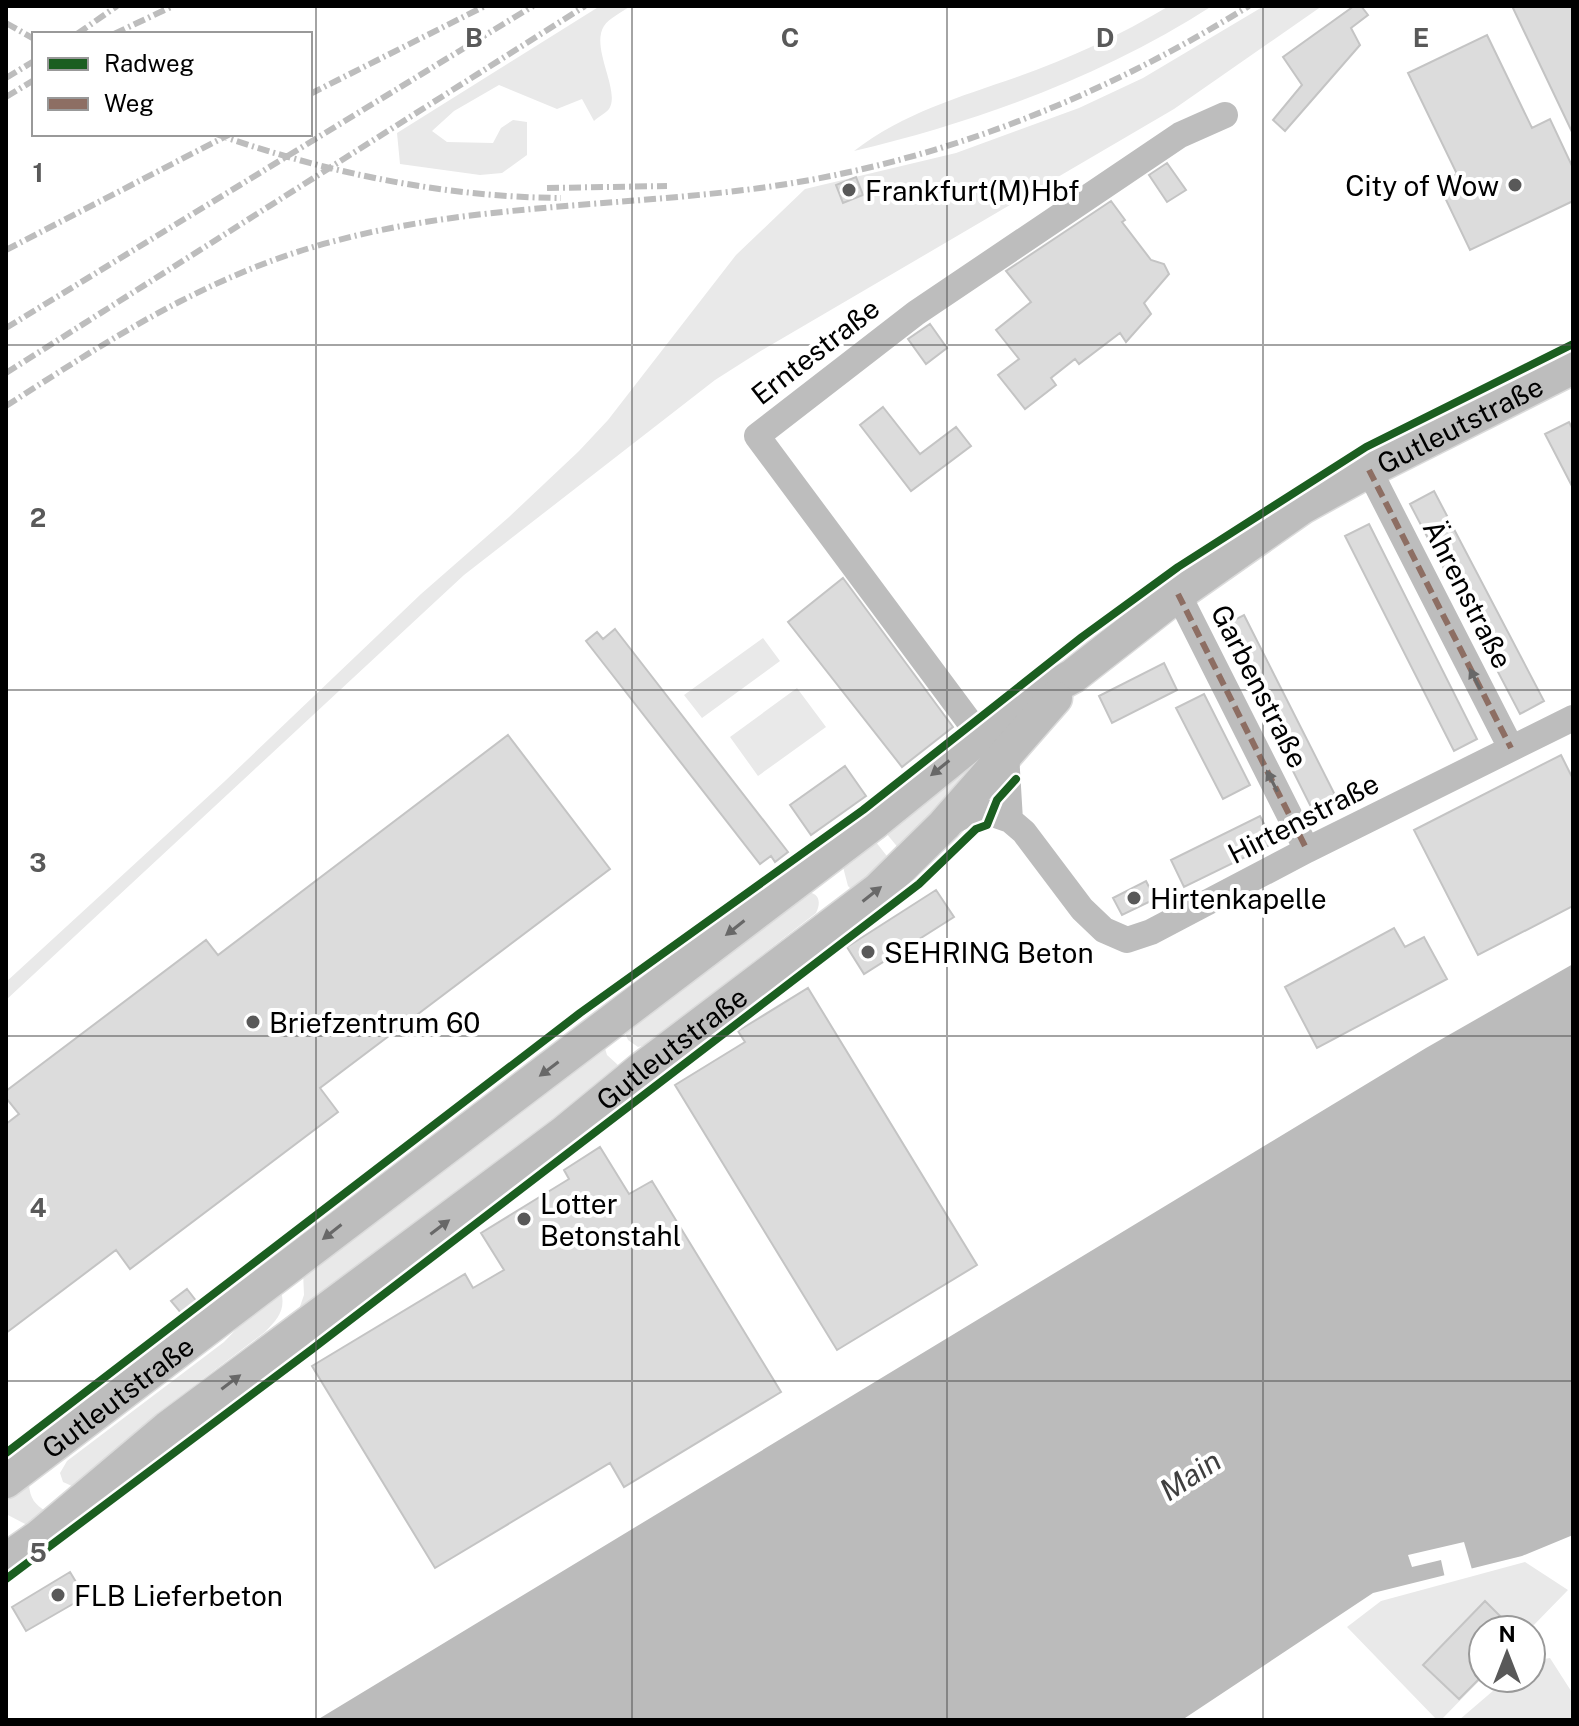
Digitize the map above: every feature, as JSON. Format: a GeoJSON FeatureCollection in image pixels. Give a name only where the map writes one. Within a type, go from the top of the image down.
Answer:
{"type":"FeatureCollection","features":[{"type":"Feature","properties":{"kind":"main road","name":"Gutleutstraße"},"geometry":{"type":"LineString","coordinates":[[6,1560],[39,1537],[168,1428],[564,1133],[642,1069],[878,890],[944,825],[994,744],[1032,698],[1073,676],[1178,594],[1291,514],[1369,470],[1573,367]]}},
{"type":"Feature","properties":{"kind":"main road","name":"Gutleutstraße"},"geometry":{"type":"LineString","coordinates":[[6,1481],[872,824],[994,744]]}},
{"type":"Feature","properties":{"kind":"street","name":"Erntestraße"},"geometry":{"type":"LineString","coordinates":[[994,744],[971,724],[757,436],[916,313],[1180,135],[1225,115]]}},
{"type":"Feature","properties":{"kind":"street","name":"Ährenstraße"},"geometry":{"type":"LineString","coordinates":[[1369,470],[1511,748]]}},
{"type":"Feature","properties":{"kind":"street","name":"Garbenstraße"},"geometry":{"type":"LineString","coordinates":[[1178,594],[1307,850]]}},
{"type":"Feature","properties":{"kind":"street","name":"Hirtenstraße"},"geometry":{"type":"LineString","coordinates":[[1010,820],[1024,832],[1082,909],[1104,930],[1127,940],[1151,932],[1307,850],[1573,718]]}},
{"type":"Feature","properties":{"kind":"street"},"geometry":{"type":"LineString","coordinates":[[994,744],[1010,820]]}},
{"type":"Feature","properties":{"kind":"street"},"geometry":{"type":"LineString","coordinates":[[944,825],[964,816],[990,813],[1010,820]]}},
{"type":"Feature","properties":{"kind":"shaded area"},"geometry":{"type":"Polygon","coordinates":[[[600,6],[630,6],[606,23],[601,35],[612,101],[606,112],[594,121],[582,99],[557,109],[499,85],[454,111],[432,131],[447,142],[493,143],[501,128],[513,120],[527,122],[527,155],[502,173],[480,175],[400,164],[397,133],[600,6]]]}},
{"type":"Feature","properties":{"kind":"shaded area"},"geometry":{"type":"Polygon","coordinates":[[[1169,6],[1212,6],[1128,54],[1039,94],[948,126],[854,151],[912,116],[1076,54],[1169,6]]]}},
{"type":"Feature","properties":{"kind":"shaded area"},"geometry":{"type":"Polygon","coordinates":[[[1264,6],[1322,6],[1174,109],[715,380],[464,575],[6,1000],[6,982],[225,781],[421,594],[579,451],[608,420],[736,255],[805,189],[956,153],[1079,108],[1143,78],[1264,6]]]}},
{"type":"Feature","properties":{"kind":"shaded area"},"geometry":{"type":"Polygon","coordinates":[[[763,638],[780,661],[702,718],[684,695],[763,638]]]}},
{"type":"Feature","properties":{"kind":"shaded area"},"geometry":{"type":"Polygon","coordinates":[[[797,688],[826,727],[758,776],[730,737],[797,688]]]}},
{"type":"Feature","properties":{"kind":"shaded area"},"geometry":{"type":"Polygon","coordinates":[[[973,763],[971,770],[900,850],[881,827],[973,763]]]}},
{"type":"Feature","properties":{"kind":"shaded area"},"geometry":{"type":"Polygon","coordinates":[[[872,837],[890,860],[855,893],[848,886],[843,867],[872,837]]]}},
{"type":"Feature","properties":{"kind":"shaded area"},"geometry":{"type":"Polygon","coordinates":[[[807,892],[815,894],[818,899],[816,913],[645,1045],[638,1047],[628,1040],[625,1033],[807,892]]]}},
{"type":"Feature","properties":{"kind":"shaded area"},"geometry":{"type":"Polygon","coordinates":[[[603,1042],[607,1055],[618,1065],[593,1091],[298,1312],[304,1295],[303,1271],[603,1042]]]}},
{"type":"Feature","properties":{"kind":"shaded area"},"geometry":{"type":"Polygon","coordinates":[[[281,1291],[280,1314],[265,1332],[154,1416],[99,1471],[79,1485],[63,1482],[60,1473],[67,1461],[224,1342],[247,1318],[281,1291]]]}},
{"type":"Feature","properties":{"kind":"shaded area"},"geometry":{"type":"Polygon","coordinates":[[[25,1484],[29,1485],[34,1501],[46,1511],[27,1525],[6,1514],[6,1498],[25,1484]]]}},
{"type":"Feature","properties":{"kind":"shaded area"},"geometry":{"type":"Polygon","coordinates":[[[1525,1562],[1568,1590],[1545,1614],[1467,1614],[1467,1693],[1441,1720],[1437,1720],[1347,1627],[1381,1601],[1525,1562]]]}},
{"type":"Feature","properties":{"kind":"shaded area"},"geometry":{"type":"Polygon","coordinates":[[[1547,1658],[1550,1658],[1573,1694],[1573,1720],[1459,1720],[1489,1694],[1547,1694],[1547,1658]]]}},
{"type":"Feature","properties":{"kind":"water","name":"Main"},"geometry":{"type":"Polygon","coordinates":[[[1573,964],[1573,1535],[1522,1556],[1373,1593],[1182,1720],[317,1720],[1426,1048],[1573,964]]]}},
{"type":"Feature","properties":{"kind":"pier"},"geometry":{"type":"Polygon","coordinates":[[[1464,1542],[1473,1573],[1445,1578],[1441,1560],[1412,1567],[1408,1555],[1464,1542]]]}},
{"type":"Feature","properties":{"kind":"building"},"geometry":{"type":"Polygon","coordinates":[[[1354,6],[1361,6],[1368,15],[1351,28],[1360,45],[1285,131],[1273,120],[1302,85],[1283,57],[1354,6]]]}},
{"type":"Feature","properties":{"kind":"building"},"geometry":{"type":"Polygon","coordinates":[[[1512,6],[1573,6],[1573,134],[1512,6]]]}},
{"type":"Feature","properties":{"kind":"building"},"geometry":{"type":"Polygon","coordinates":[[[1487,35],[1532,128],[1550,119],[1573,168],[1573,201],[1470,250],[1438,183],[1457,174],[1408,73],[1487,35]]]}},
{"type":"Feature","properties":{"kind":"building"},"geometry":{"type":"Polygon","coordinates":[[[1167,163],[1186,190],[1167,202],[1149,175],[1167,163]]]}},
{"type":"Feature","properties":{"kind":"building","name":"Frankfurt(M)Hbf"},"geometry":{"type":"Polygon","coordinates":[[[856,177],[863,195],[843,203],[836,185],[856,177]]]}},
{"type":"Feature","properties":{"kind":"building"},"geometry":{"type":"Polygon","coordinates":[[[1111,201],[1125,220],[1122,222],[1151,260],[1164,264],[1169,274],[1144,303],[1151,314],[1126,342],[1120,333],[1079,364],[1075,359],[1051,378],[1056,385],[1025,409],[998,375],[1019,359],[996,330],[1031,302],[1006,271],[1111,201]]]}},
{"type":"Feature","properties":{"kind":"building"},"geometry":{"type":"Polygon","coordinates":[[[930,324],[947,348],[926,364],[908,339],[930,324]]]}},
{"type":"Feature","properties":{"kind":"building"},"geometry":{"type":"Polygon","coordinates":[[[883,407],[920,454],[956,427],[971,446],[911,491],[860,425],[883,407]]]}},
{"type":"Feature","properties":{"kind":"building"},"geometry":{"type":"Polygon","coordinates":[[[1569,422],[1573,430],[1573,488],[1545,434],[1569,422]]]}},
{"type":"Feature","properties":{"kind":"building"},"geometry":{"type":"Polygon","coordinates":[[[1434,491],[1544,701],[1520,714],[1410,504],[1434,491]]]}},
{"type":"Feature","properties":{"kind":"building"},"geometry":{"type":"Polygon","coordinates":[[[1369,524],[1477,739],[1454,751],[1345,536],[1369,524]]]}},
{"type":"Feature","properties":{"kind":"building"},"geometry":{"type":"Polygon","coordinates":[[[843,578],[953,727],[902,767],[788,622],[843,578]]]}},
{"type":"Feature","properties":{"kind":"building"},"geometry":{"type":"Polygon","coordinates":[[[1244,615],[1335,795],[1311,807],[1221,627],[1244,615]]]}},
{"type":"Feature","properties":{"kind":"building"},"geometry":{"type":"Polygon","coordinates":[[[615,629],[788,852],[775,862],[771,856],[760,864],[586,641],[597,632],[603,639],[615,629]]]}},
{"type":"Feature","properties":{"kind":"building"},"geometry":{"type":"Polygon","coordinates":[[[1164,663],[1177,690],[1112,723],[1099,696],[1164,663]]]}},
{"type":"Feature","properties":{"kind":"building"},"geometry":{"type":"Polygon","coordinates":[[[1204,694],[1250,785],[1223,799],[1176,708],[1204,694]]]}},
{"type":"Feature","properties":{"kind":"building","name":"Briefzentrum 60"},"geometry":{"type":"Polygon","coordinates":[[[508,735],[610,869],[320,1088],[338,1112],[130,1269],[116,1250],[6,1333],[6,1124],[19,1114],[6,1098],[6,1091],[206,940],[218,955],[508,735]]]}},
{"type":"Feature","properties":{"kind":"building"},"geometry":{"type":"Polygon","coordinates":[[[1561,755],[1573,779],[1573,906],[1478,955],[1414,830],[1561,755]]]}},
{"type":"Feature","properties":{"kind":"building"},"geometry":{"type":"Polygon","coordinates":[[[845,766],[866,796],[811,835],[790,805],[845,766]]]}},
{"type":"Feature","properties":{"kind":"building"},"geometry":{"type":"Polygon","coordinates":[[[1260,816],[1274,843],[1184,887],[1171,860],[1260,816]]]}},
{"type":"Feature","properties":{"kind":"building","name":"Hirtenkapelle"},"geometry":{"type":"Polygon","coordinates":[[[1146,881],[1155,899],[1122,915],[1113,898],[1146,881]]]}},
{"type":"Feature","properties":{"kind":"building"},"geometry":{"type":"Polygon","coordinates":[[[936,890],[954,917],[864,974],[847,947],[936,890]]]}},
{"type":"Feature","properties":{"kind":"building"},"geometry":{"type":"Polygon","coordinates":[[[1394,928],[1405,947],[1424,937],[1447,979],[1317,1048],[1285,987],[1394,928]]]}},
{"type":"Feature","properties":{"kind":"building"},"geometry":{"type":"Polygon","coordinates":[[[808,988],[977,1265],[837,1350],[675,1085],[745,1042],[738,1031],[808,988]]]}},
{"type":"Feature","properties":{"kind":"building"},"geometry":{"type":"Polygon","coordinates":[[[600,1147],[629,1194],[652,1181],[781,1392],[624,1487],[610,1463],[435,1568],[312,1366],[465,1274],[473,1288],[504,1270],[481,1233],[569,1179],[564,1170],[600,1147]]]}},
{"type":"Feature","properties":{"kind":"building"},"geometry":{"type":"Polygon","coordinates":[[[187,1289],[197,1302],[181,1313],[171,1301],[187,1289]]]}},
{"type":"Feature","properties":{"kind":"building"},"geometry":{"type":"Polygon","coordinates":[[[70,1572],[85,1597],[26,1631],[12,1607],[70,1572]]]}},
{"type":"Feature","properties":{"kind":"building"},"geometry":{"type":"Polygon","coordinates":[[[1485,1601],[1498,1614],[1472,1614],[1485,1601]]]}},
{"type":"Feature","properties":{"kind":"building"},"geometry":{"type":"Polygon","coordinates":[[[1467,1620],[1467,1691],[1459,1699],[1423,1665],[1467,1620]]]}},
{"type":"Feature","properties":{"kind":"railway"},"geometry":{"type":"LineString","coordinates":[[80,32],[117,6]]}},
{"type":"Feature","properties":{"kind":"railway"},"geometry":{"type":"LineString","coordinates":[[118,32],[173,6]]}},
{"type":"Feature","properties":{"kind":"railway"},"geometry":{"type":"LineString","coordinates":[[312,93],[485,6]]}},
{"type":"Feature","properties":{"kind":"railway"},"geometry":{"type":"LineString","coordinates":[[6,328],[533,6]]}},
{"type":"Feature","properties":{"kind":"railway"},"geometry":{"type":"LineString","coordinates":[[6,373],[585,6]]}},
{"type":"Feature","properties":{"kind":"railway"},"geometry":{"type":"LineString","coordinates":[[6,406],[162,311],[202,290],[287,255],[331,242],[437,220],[760,188],[889,163],[1014,123],[1075,98],[1192,40],[1249,6]]}},
{"type":"Feature","properties":{"kind":"railway"},"geometry":{"type":"LineString","coordinates":[[6,23],[32,38]]}},
{"type":"Feature","properties":{"kind":"railway"},"geometry":{"type":"LineString","coordinates":[[6,78],[32,62]]}},
{"type":"Feature","properties":{"kind":"railway"},"geometry":{"type":"LineString","coordinates":[[6,97],[32,81]]}},
{"type":"Feature","properties":{"kind":"railway"},"geometry":{"type":"LineString","coordinates":[[222,136],[300,160],[386,180],[473,193],[561,198]]}},
{"type":"Feature","properties":{"kind":"railway"},"geometry":{"type":"LineString","coordinates":[[6,250],[226,136]]}},
{"type":"Feature","properties":{"kind":"railway"},"geometry":{"type":"LineString","coordinates":[[547,188],[667,186]]}},
{"type":"Feature","properties":{"kind":"marked path"},"geometry":{"type":"LineString","coordinates":[[1369,470],[1511,748]]}},
{"type":"Feature","properties":{"kind":"marked path"},"geometry":{"type":"LineString","coordinates":[[1178,594],[1307,850]]}},
{"type":"Feature","properties":{"kind":"cycle path"},"geometry":{"type":"LineString","coordinates":[[6,1453],[580,1013],[863,810],[1082,637],[1178,567],[1366,447],[1573,344]]}},
{"type":"Feature","properties":{"kind":"cycle path"},"geometry":{"type":"LineString","coordinates":[[6,1579],[311,1350],[919,884],[976,829],[987,825],[997,800],[1016,779]]}},
{"type":"Feature","properties":{"kind":"place","name":"City of Wow"},"geometry":{"type":"Point","coordinates":[1515,185]}},
{"type":"Feature","properties":{"kind":"place","name":"Frankfurt(M)Hbf"},"geometry":{"type":"Point","coordinates":[849,190]}},
{"type":"Feature","properties":{"kind":"place","name":"Hirtenkapelle"},"geometry":{"type":"Point","coordinates":[1134,898]}},
{"type":"Feature","properties":{"kind":"place","name":"SEHRING Beton"},"geometry":{"type":"Point","coordinates":[868,952]}},
{"type":"Feature","properties":{"kind":"place","name":"Briefzentrum 60"},"geometry":{"type":"Point","coordinates":[253,1022]}},
{"type":"Feature","properties":{"kind":"place","name":"Lotter Betonstahl"},"geometry":{"type":"Point","coordinates":[524,1219]}},
{"type":"Feature","properties":{"kind":"place","name":"FLB Lieferbeton"},"geometry":{"type":"Point","coordinates":[58,1595]}}]}
